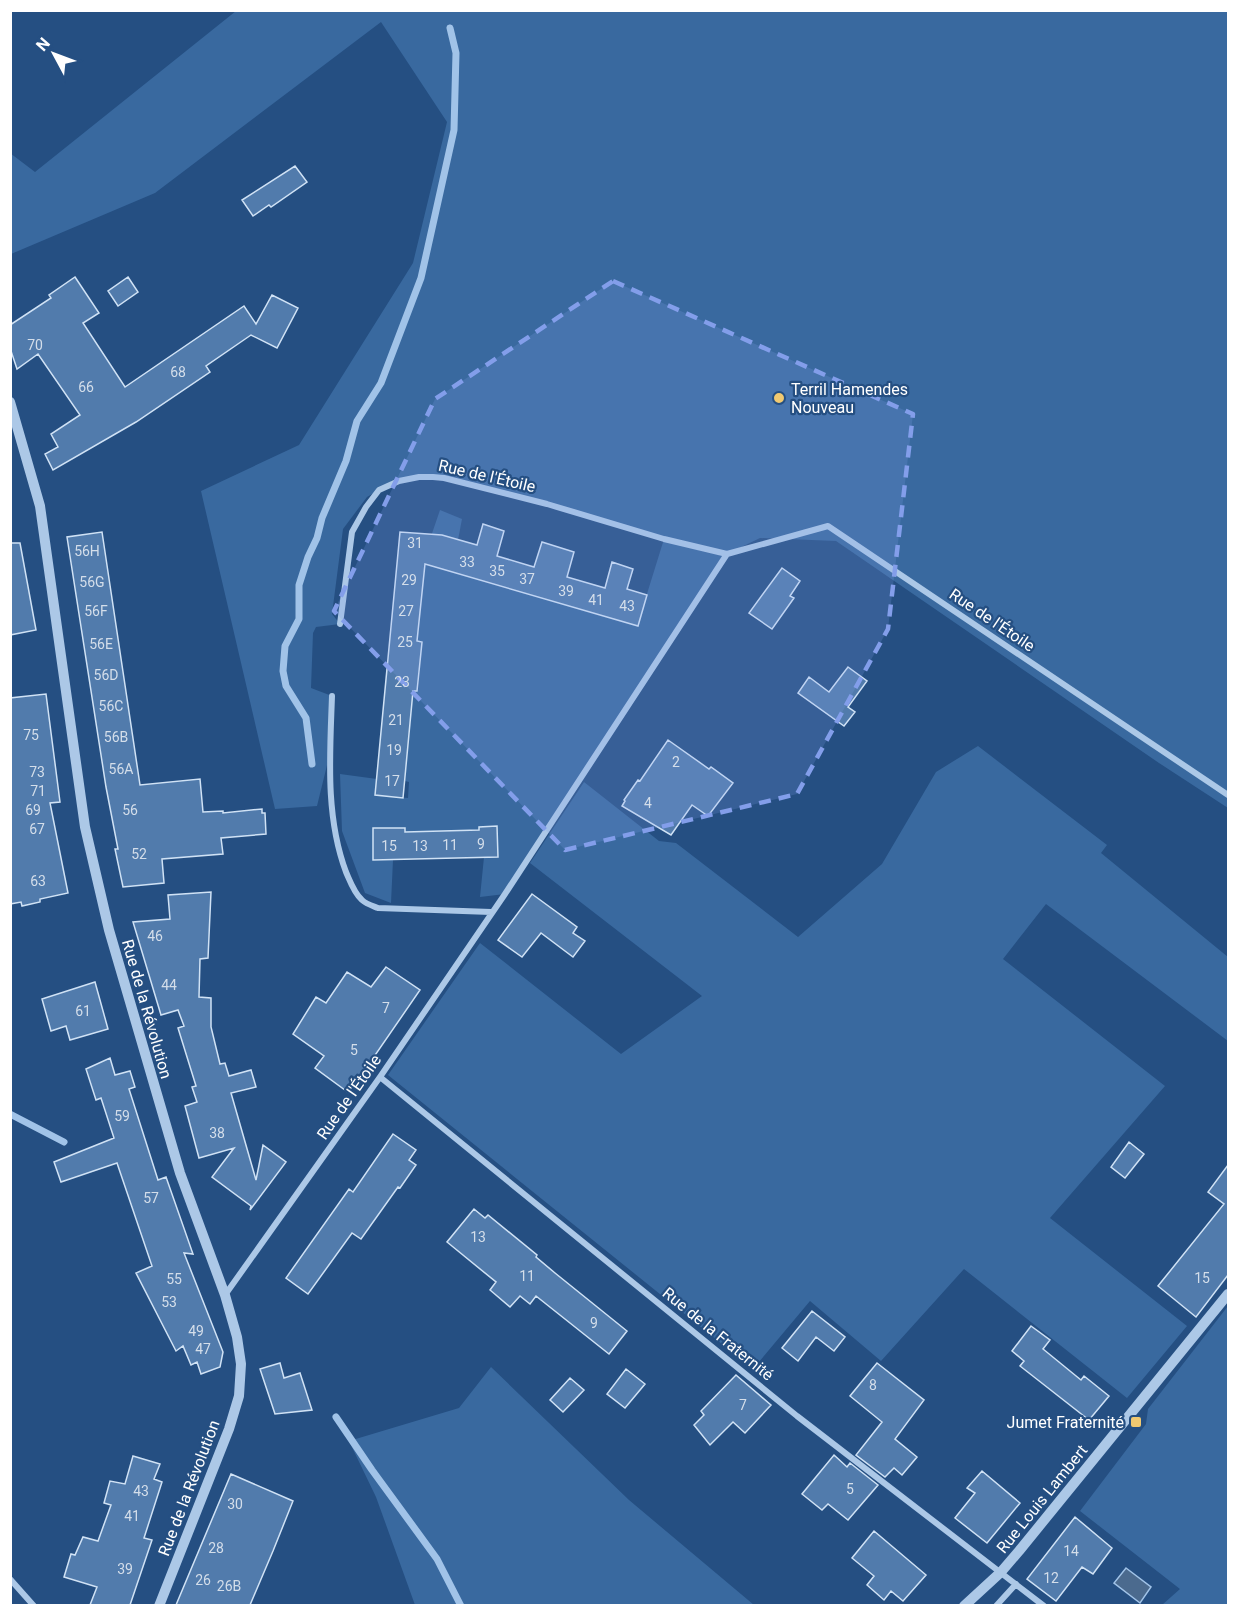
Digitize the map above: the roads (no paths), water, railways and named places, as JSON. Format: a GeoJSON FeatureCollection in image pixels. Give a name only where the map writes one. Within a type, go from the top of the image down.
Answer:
{"type":"FeatureCollection","features":[{"type":"Feature","properties":{"kind":"street","name":"Rue de la Révolution"},"geometry":{"type":"LineString","coordinates":[[10,402],[40,506],[85,827],[109,930],[180,1173],[225,1294],[237,1337],[241,1364],[239,1396],[229,1429],[159,1605]]}},
{"type":"Feature","properties":{"kind":"street","name":"Rue de l'Étoile"},"geometry":{"type":"LineString","coordinates":[[340,624],[351,532],[379,490],[399,481],[419,477],[444,478],[547,504],[664,539],[727,554],[828,526],[1228,795]]}},
{"type":"Feature","properties":{"kind":"street","name":"Rue de l'Étoile"},"geometry":{"type":"LineString","coordinates":[[225,1294],[380,1077],[727,554]]}},
{"type":"Feature","properties":{"kind":"street"},"geometry":{"type":"LineString","coordinates":[[332,696],[330,753],[332,818],[343,864],[352,887],[362,901],[378,908],[491,912]]}},
{"type":"Feature","properties":{"kind":"street","name":"Rue de la Fraternité"},"geometry":{"type":"LineString","coordinates":[[380,1077],[797,1416],[1044,1605]]}},
{"type":"Feature","properties":{"kind":"street","name":"Rue Louis Lambert"},"geometry":{"type":"LineString","coordinates":[[964,1605],[1001,1572],[1228,1294]]}},
{"type":"Feature","properties":{"kind":"street"},"geometry":{"type":"LineString","coordinates":[[10,1579],[31,1605]]}},
{"type":"Feature","properties":{"kind":"street"},"geometry":{"type":"LineString","coordinates":[[996,1605],[1016,1584]]}},
{"type":"Feature","properties":{"kind":"waterway"},"geometry":{"type":"LineString","coordinates":[[312,764],[306,718],[286,686],[283,671],[285,646],[299,619],[299,585],[322,518],[346,461],[357,421],[381,383],[421,278],[454,130],[456,53],[450,28]]}},
{"type":"Feature","properties":{"kind":"waterway"},"geometry":{"type":"LineString","coordinates":[[10,1114],[64,1142]]}},
{"type":"Feature","properties":{"kind":"waterway"},"geometry":{"type":"LineString","coordinates":[[336,1417],[437,1559],[461,1606]]}},
{"type":"Feature","properties":{"kind":"place","name":"Terril Hamendes Nouveau"},"geometry":{"type":"Point","coordinates":[779,398]}},
{"type":"Feature","properties":{"kind":"place","name":"Jumet Fraternité"},"geometry":{"type":"Point","coordinates":[1136,1422]}}]}
